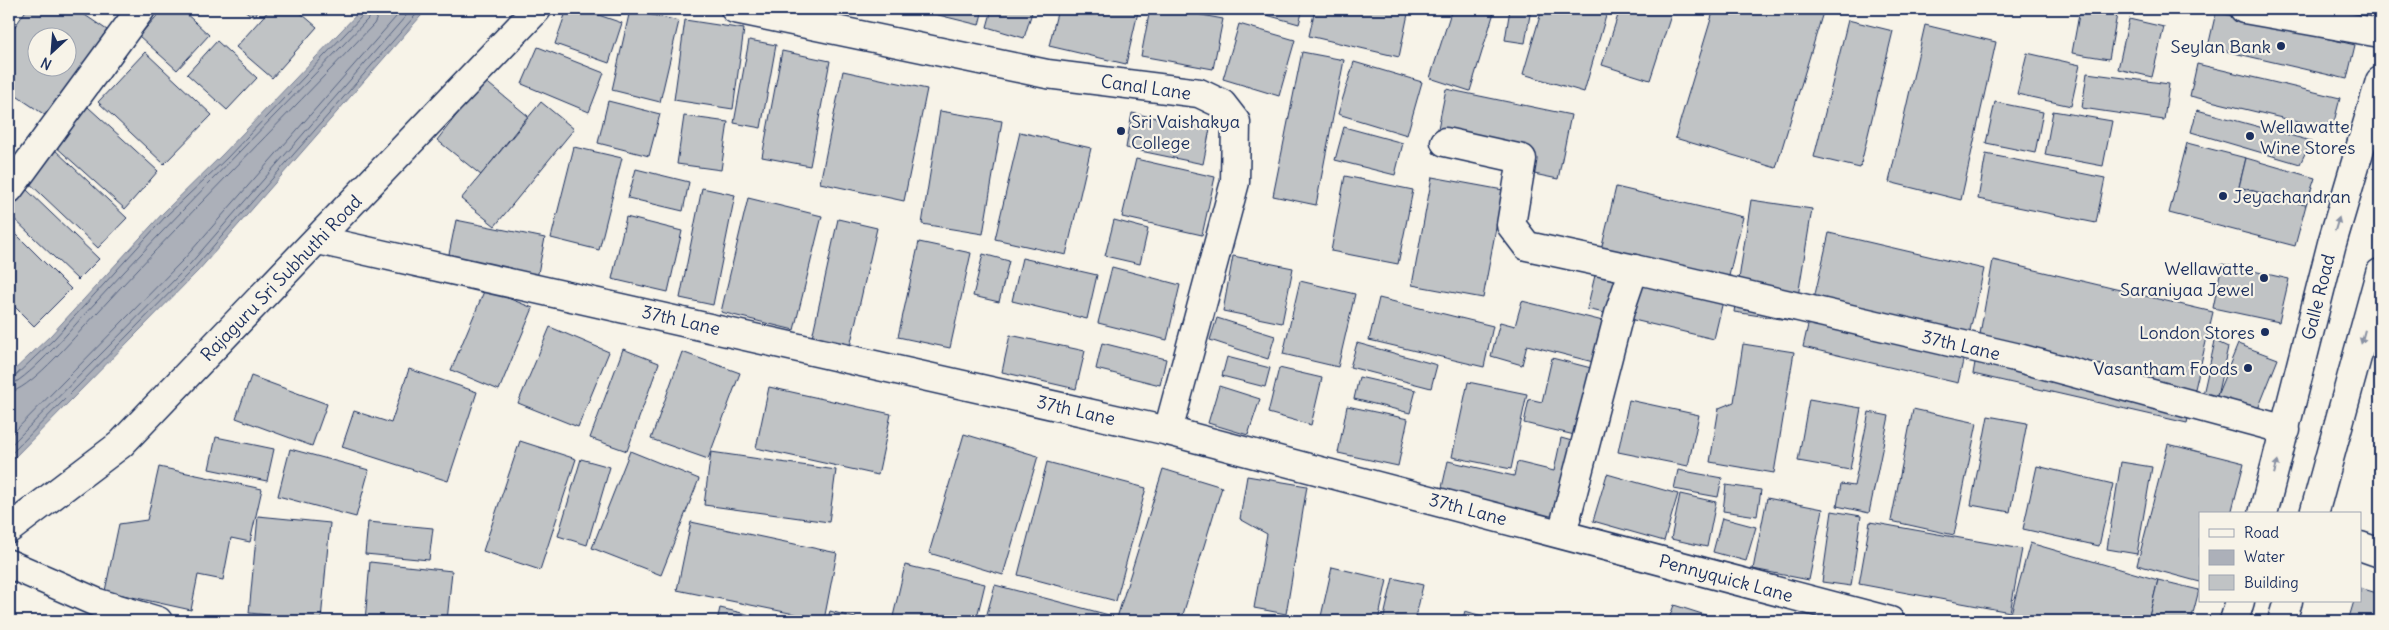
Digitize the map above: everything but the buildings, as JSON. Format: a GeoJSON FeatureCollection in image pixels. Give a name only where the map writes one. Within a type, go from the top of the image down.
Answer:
{"type":"FeatureCollection","features":[{"type":"Feature","properties":{"kind":"main road"},"geometry":{"type":"LineString","coordinates":[[9,189],[142,9]]}},
{"type":"Feature","properties":{"kind":"main road","name":"Rajaguru Sri Subhuthi Road"},"geometry":{"type":"LineString","coordinates":[[9,529],[121,444],[537,9]]}},
{"type":"Feature","properties":{"kind":"main road","name":"Canal Lane"},"geometry":{"type":"LineString","coordinates":[[735,9],[1047,74],[1199,94],[1222,104],[1236,122],[1235,182],[1168,431]]}},
{"type":"Feature","properties":{"kind":"main road"},"geometry":{"type":"LineString","coordinates":[[2244,9],[2380,34]]}},
{"type":"Feature","properties":{"kind":"main road","name":"Galle Road"},"geometry":{"type":"LineString","coordinates":[[2264,512],[2286,430],[2332,243],[2380,82]]}},
{"type":"Feature","properties":{"kind":"main road","name":"37th Lane"},"geometry":{"type":"LineString","coordinates":[[1445,142],[1522,159],[1511,225],[1526,246],[2015,357],[2286,430]]}},
{"type":"Feature","properties":{"kind":"main road","name":"37th Lane"},"geometry":{"type":"LineString","coordinates":[[318,240],[1168,431],[1562,534]]}},
{"type":"Feature","properties":{"kind":"main road"},"geometry":{"type":"LineString","coordinates":[[1562,534],[1620,310],[1634,269]]}},
{"type":"Feature","properties":{"kind":"main road"},"geometry":{"type":"LineString","coordinates":[[2315,512],[2380,273]]}},
{"type":"Feature","properties":{"kind":"main road","name":"Pennyquick Lane"},"geometry":{"type":"LineString","coordinates":[[1562,534],[1890,621]]}},
{"type":"Feature","properties":{"kind":"main road"},"geometry":{"type":"LineString","coordinates":[[2362,547],[2380,553]]}},
{"type":"Feature","properties":{"kind":"main road"},"geometry":{"type":"LineString","coordinates":[[9,564],[94,612],[158,621]]}},
{"type":"Feature","properties":{"kind":"main road"},"geometry":{"type":"LineString","coordinates":[[2234,621],[2240,602]]}},
{"type":"Feature","properties":{"kind":"main road"},"geometry":{"type":"LineString","coordinates":[[2282,621],[2288,602]]}},
{"type":"Feature","properties":{"kind":"water"},"geometry":{"type":"Polygon","coordinates":[[[362,9],[427,9],[198,271],[9,463],[9,375],[51,335],[163,213],[223,154],[362,9]]]}},
{"type":"Feature","properties":{"kind":"place","name":"Seylan Bank"},"geometry":{"type":"Point","coordinates":[2281,46]}},
{"type":"Feature","properties":{"kind":"place","name":"Sri Vaishakya College"},"geometry":{"type":"Point","coordinates":[1121,131]}},
{"type":"Feature","properties":{"kind":"place","name":"Wellawatte Wine Stores"},"geometry":{"type":"Point","coordinates":[2250,136]}},
{"type":"Feature","properties":{"kind":"place","name":"Jeyachandran"},"geometry":{"type":"Point","coordinates":[2223,196]}},
{"type":"Feature","properties":{"kind":"place","name":"Wellawatte Saraniyaa Jewel"},"geometry":{"type":"Point","coordinates":[2264,278]}},
{"type":"Feature","properties":{"kind":"place","name":"London Stores"},"geometry":{"type":"Point","coordinates":[2265,332]}},
{"type":"Feature","properties":{"kind":"place","name":"Vasantham Foods"},"geometry":{"type":"Point","coordinates":[2248,368]}}]}
